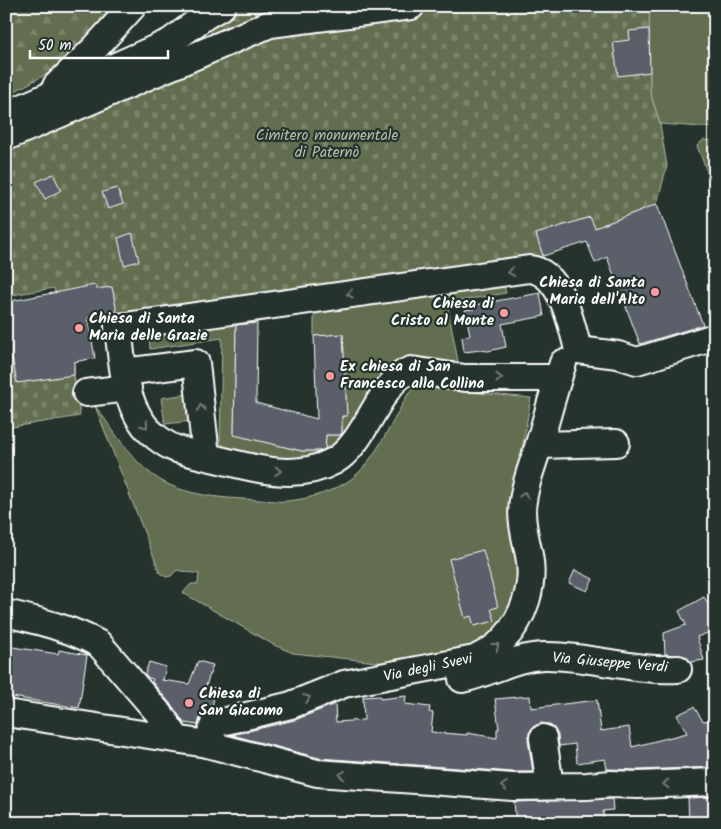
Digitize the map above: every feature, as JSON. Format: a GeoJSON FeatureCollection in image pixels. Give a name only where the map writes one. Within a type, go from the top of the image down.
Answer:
{"type":"FeatureCollection","features":[{"type":"Feature","properties":{"kind":"street"},"geometry":{"type":"LineString","coordinates":[[41,100],[95,48],[133,6]]}},
{"type":"Feature","properties":{"kind":"street"},"geometry":{"type":"LineString","coordinates":[[6,115],[170,42],[222,6]]}},
{"type":"Feature","properties":{"kind":"street"},"geometry":{"type":"LineString","coordinates":[[6,137],[270,24],[410,6]]}},
{"type":"Feature","properties":{"kind":"street"},"geometry":{"type":"LineString","coordinates":[[558,378],[465,378],[412,370],[402,375],[391,386],[359,436],[335,461],[316,468],[290,472],[258,469],[173,448],[144,426],[132,403],[126,380],[118,326],[529,269],[536,270],[545,276],[559,293],[570,316],[578,350],[618,355],[637,361],[715,337]]}},
{"type":"Feature","properties":{"kind":"street","name":"Via degli Svevi"},"geometry":{"type":"LineString","coordinates":[[207,744],[214,724],[291,705],[344,684],[474,659],[490,651],[503,640],[520,615],[527,599],[530,583],[529,556],[522,528],[523,496],[565,357],[578,350]]}},
{"type":"Feature","properties":{"kind":"street"},"geometry":{"type":"LineString","coordinates":[[86,394],[126,380],[196,363],[206,456]]}},
{"type":"Feature","properties":{"kind":"street"},"geometry":{"type":"LineString","coordinates":[[539,445],[616,443]]}},
{"type":"Feature","properties":{"kind":"street"},"geometry":{"type":"LineString","coordinates":[[6,613],[56,625],[87,637],[99,644],[162,717],[176,739]]}},
{"type":"Feature","properties":{"kind":"street","name":"Via Giuseppe Verdi"},"geometry":{"type":"LineString","coordinates":[[373,679],[384,691],[393,690],[465,679],[520,659],[545,656],[578,658],[618,665],[678,668]]}},
{"type":"Feature","properties":{"kind":"street"},"geometry":{"type":"LineString","coordinates":[[6,713],[207,744],[317,773],[513,787],[715,782]]}},
{"type":"Feature","properties":{"kind":"street"},"geometry":{"type":"LineString","coordinates":[[543,738],[550,786]]}},
{"type":"Feature","properties":{"kind":"green space"},"geometry":{"type":"Polygon","coordinates":[[[6,6],[120,6],[67,63],[6,96],[6,6]]]}},
{"type":"Feature","properties":{"kind":"green space","name":"Cimitero monumentale di Paternò"},"geometry":{"type":"Polygon","coordinates":[[[186,6],[650,6],[650,92],[660,124],[667,166],[657,204],[595,228],[590,217],[536,234],[543,256],[506,262],[460,266],[101,316],[95,286],[55,293],[54,288],[6,296],[6,144],[213,39],[209,25],[186,6]]]}},
{"type":"Feature","properties":{"kind":"green space"},"geometry":{"type":"Polygon","coordinates":[[[650,6],[715,6],[715,128],[660,124],[650,92],[650,6]]]}},
{"type":"Feature","properties":{"kind":"green space"},"geometry":{"type":"Polygon","coordinates":[[[703,140],[715,141],[715,192],[697,146],[703,140]]]}},
{"type":"Feature","properties":{"kind":"green space"},"geometry":{"type":"Polygon","coordinates":[[[503,283],[506,293],[447,303],[459,367],[411,358],[400,361],[392,366],[336,447],[303,460],[266,458],[229,449],[220,443],[222,338],[150,349],[149,334],[236,323],[234,434],[302,451],[325,451],[326,435],[342,435],[342,416],[347,416],[343,335],[314,336],[314,313],[503,283]]]}},
{"type":"Feature","properties":{"kind":"green space"},"geometry":{"type":"Polygon","coordinates":[[[6,325],[74,362],[80,416],[6,428],[6,325]]]}},
{"type":"Feature","properties":{"kind":"green space"},"geometry":{"type":"Polygon","coordinates":[[[415,387],[531,398],[510,517],[522,579],[509,613],[493,634],[469,651],[405,665],[293,653],[274,645],[183,593],[191,584],[198,584],[199,574],[177,570],[171,576],[166,577],[160,573],[95,406],[137,461],[165,483],[205,495],[284,501],[322,494],[354,477],[377,449],[408,394],[415,387]]]}},
{"type":"Feature","properties":{"kind":"green space"},"geometry":{"type":"Polygon","coordinates":[[[187,394],[191,421],[165,424],[161,398],[187,394]]]}},
{"type":"Feature","properties":{"kind":"building"},"geometry":{"type":"Polygon","coordinates":[[[649,29],[650,72],[618,76],[613,42],[630,40],[629,31],[649,29]]]}},
{"type":"Feature","properties":{"kind":"building"},"geometry":{"type":"Polygon","coordinates":[[[53,174],[61,190],[45,199],[36,182],[53,174]]]}},
{"type":"Feature","properties":{"kind":"building"},"geometry":{"type":"Polygon","coordinates":[[[117,188],[123,204],[108,209],[102,192],[117,188]]]}},
{"type":"Feature","properties":{"kind":"building","name":"Chiesa di Santa Maria dell'Alto"},"geometry":{"type":"Polygon","coordinates":[[[657,204],[703,325],[640,344],[607,257],[595,263],[587,242],[543,256],[536,234],[590,217],[595,228],[657,204]]]}},
{"type":"Feature","properties":{"kind":"building"},"geometry":{"type":"Polygon","coordinates":[[[132,233],[139,261],[124,265],[118,238],[132,233]]]}},
{"type":"Feature","properties":{"kind":"building"},"geometry":{"type":"Polygon","coordinates":[[[95,285],[96,289],[112,287],[117,312],[88,318],[95,358],[74,362],[74,375],[17,383],[6,325],[6,302],[95,285]]]}},
{"type":"Feature","properties":{"kind":"building","name":"Chiesa di Cristo al Monte"},"geometry":{"type":"Polygon","coordinates":[[[540,293],[544,316],[502,324],[506,347],[488,351],[464,352],[462,337],[470,335],[465,310],[474,309],[474,305],[540,293]]]}},
{"type":"Feature","properties":{"kind":"building"},"geometry":{"type":"Polygon","coordinates":[[[257,323],[256,403],[317,419],[314,336],[343,334],[347,416],[342,416],[342,433],[340,435],[326,435],[325,449],[320,451],[302,451],[234,435],[236,325],[257,323]]]}},
{"type":"Feature","properties":{"kind":"building"},"geometry":{"type":"Polygon","coordinates":[[[483,550],[498,607],[491,609],[495,621],[474,626],[471,616],[465,618],[449,559],[483,550]]]}},
{"type":"Feature","properties":{"kind":"building"},"geometry":{"type":"Polygon","coordinates":[[[575,570],[593,579],[587,591],[569,583],[575,570]]]}},
{"type":"Feature","properties":{"kind":"building"},"geometry":{"type":"Polygon","coordinates":[[[704,597],[709,605],[715,603],[715,630],[697,637],[704,660],[691,662],[685,656],[665,654],[664,633],[686,625],[679,611],[704,597]]]}},
{"type":"Feature","properties":{"kind":"building"},"geometry":{"type":"Polygon","coordinates":[[[6,646],[58,654],[59,650],[87,655],[79,708],[6,696],[6,646]]]}},
{"type":"Feature","properties":{"kind":"building","name":"Chiesa di San Giacomo"},"geometry":{"type":"Polygon","coordinates":[[[198,661],[213,665],[206,686],[215,688],[212,709],[200,717],[198,725],[184,723],[152,682],[153,679],[145,674],[149,662],[166,667],[162,680],[189,684],[198,661]]]}},
{"type":"Feature","properties":{"kind":"building"},"geometry":{"type":"Polygon","coordinates":[[[380,696],[380,699],[406,696],[405,704],[430,707],[429,712],[433,713],[431,732],[467,735],[467,733],[497,738],[497,729],[499,729],[495,699],[530,696],[531,708],[597,700],[601,731],[629,727],[632,747],[687,733],[677,715],[694,707],[703,721],[715,720],[715,767],[638,770],[607,769],[605,759],[577,763],[575,744],[559,746],[558,735],[554,728],[548,724],[541,723],[533,727],[529,733],[528,740],[533,772],[319,758],[232,735],[295,720],[335,704],[336,722],[364,720],[363,697],[380,696]]]}},
{"type":"Feature","properties":{"kind":"building"},"geometry":{"type":"Polygon","coordinates":[[[715,797],[715,823],[689,823],[688,798],[715,797]]]}},
{"type":"Feature","properties":{"kind":"building"},"geometry":{"type":"Polygon","coordinates":[[[612,799],[613,810],[603,811],[604,821],[584,823],[584,818],[540,821],[540,823],[516,823],[514,802],[612,799]]]}},
{"type":"Feature","properties":{"kind":"place","name":"Chiesa di Santa Maria dell'Alto"},"geometry":{"type":"Point","coordinates":[655,292]}},
{"type":"Feature","properties":{"kind":"place","name":"Chiesa di Cristo al Monte"},"geometry":{"type":"Point","coordinates":[504,313]}},
{"type":"Feature","properties":{"kind":"place","name":"Chiesa di Santa Maria delle Grazie"},"geometry":{"type":"Point","coordinates":[79,328]}},
{"type":"Feature","properties":{"kind":"place","name":"Ex chiesa di San Francesco alla Collina"},"geometry":{"type":"Point","coordinates":[330,376]}},
{"type":"Feature","properties":{"kind":"place","name":"Chiesa di San Giacomo"},"geometry":{"type":"Point","coordinates":[189,703]}}]}
